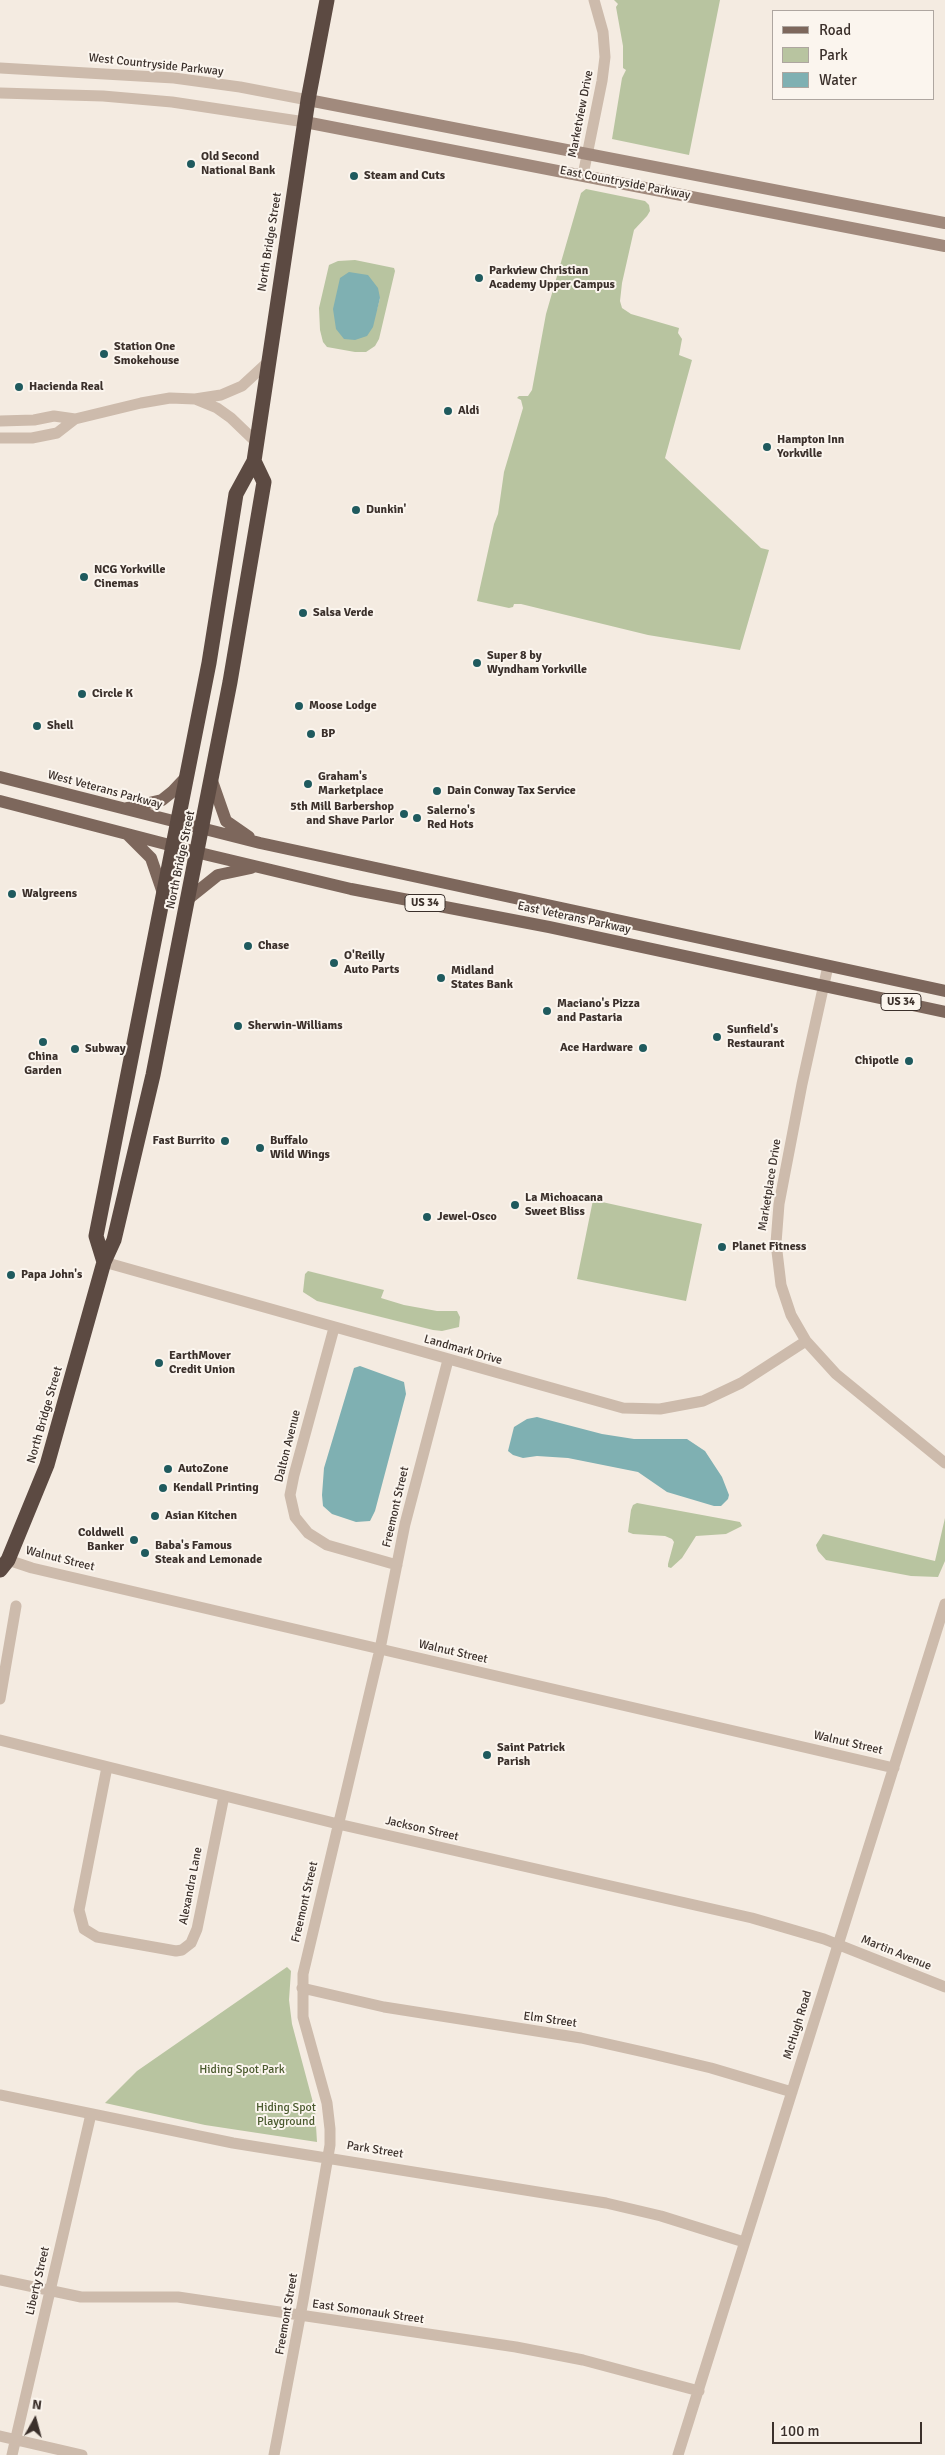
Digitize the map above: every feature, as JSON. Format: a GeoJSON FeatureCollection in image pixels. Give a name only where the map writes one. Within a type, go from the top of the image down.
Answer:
{"type":"FeatureCollection","features":[{"type":"Feature","properties":{"kind":"highway","name":"North Bridge Street"},"geometry":{"type":"LineString","coordinates":[[104,1262],[96,1236],[188,775],[209,663],[236,494],[254,461],[308,100],[327,0]]}},
{"type":"Feature","properties":{"kind":"highway","name":"North Bridge Street"},"geometry":{"type":"LineString","coordinates":[[4,1565],[47,1465],[104,1262],[114,1240],[153,1075],[212,781],[264,482],[254,461]]}},
{"type":"Feature","properties":{"kind":"main road"},"geometry":{"type":"LineString","coordinates":[[124,809],[162,800],[188,775]]}},
{"type":"Feature","properties":{"kind":"main road","name":"West Veterans Parkway"},"geometry":{"type":"LineString","coordinates":[[0,777],[202,830]]}},
{"type":"Feature","properties":{"kind":"main road"},"geometry":{"type":"LineString","coordinates":[[212,781],[226,821],[260,843]]}},
{"type":"Feature","properties":{"kind":"main road","name":"US 34"},"geometry":{"type":"LineString","coordinates":[[0,801],[197,852]]}},
{"type":"Feature","properties":{"kind":"main road","name":"East Veterans Parkway"},"geometry":{"type":"LineString","coordinates":[[202,830],[657,931],[945,991]]}},
{"type":"Feature","properties":{"kind":"main road"},"geometry":{"type":"LineString","coordinates":[[128,834],[152,858],[164,896]]}},
{"type":"Feature","properties":{"kind":"main road","name":"East Veterans Parkway"},"geometry":{"type":"LineString","coordinates":[[197,852],[351,888],[549,927],[945,1012]]}},
{"type":"Feature","properties":{"kind":"main road"},"geometry":{"type":"LineString","coordinates":[[188,899],[218,875],[258,867]]}},
{"type":"Feature","properties":{"kind":"street","name":"Marketview Drive"},"geometry":{"type":"LineString","coordinates":[[583,175],[602,81],[604,57],[603,32],[594,0]]}},
{"type":"Feature","properties":{"kind":"street","name":"West Countryside Parkway"},"geometry":{"type":"LineString","coordinates":[[0,68],[174,78],[240,87],[308,100]]}},
{"type":"Feature","properties":{"kind":"street"},"geometry":{"type":"LineString","coordinates":[[0,93],[172,102],[305,122]]}},
{"type":"Feature","properties":{"kind":"street","name":"East Countryside Parkway"},"geometry":{"type":"LineString","coordinates":[[308,100],[945,223]]}},
{"type":"Feature","properties":{"kind":"street","name":"East Countryside Parkway"},"geometry":{"type":"LineString","coordinates":[[305,122],[945,246]]}},
{"type":"Feature","properties":{"kind":"street"},"geometry":{"type":"LineString","coordinates":[[910,239],[914,217]]}},
{"type":"Feature","properties":{"kind":"street"},"geometry":{"type":"LineString","coordinates":[[0,438],[32,438],[56,432],[75,420],[170,398],[195,399],[221,396],[234,391],[268,362]]}},
{"type":"Feature","properties":{"kind":"street"},"geometry":{"type":"LineString","coordinates":[[195,399],[217,408],[231,418],[256,442]]}},
{"type":"Feature","properties":{"kind":"street"},"geometry":{"type":"LineString","coordinates":[[0,421],[34,420],[54,416],[75,420]]}},
{"type":"Feature","properties":{"kind":"street","name":"Marketplace Drive"},"geometry":{"type":"LineString","coordinates":[[828,966],[787,1159],[776,1230],[781,1285],[792,1315],[806,1341],[836,1374],[945,1463]]}},
{"type":"Feature","properties":{"kind":"street","name":"Landmark Drive"},"geometry":{"type":"LineString","coordinates":[[104,1262],[623,1408],[660,1409],[688,1405],[716,1396],[741,1383],[806,1341]]}},
{"type":"Feature","properties":{"kind":"street","name":"Dalton Avenue"},"geometry":{"type":"LineString","coordinates":[[334,1328],[294,1475],[290,1495],[295,1517],[308,1533],[327,1545],[397,1565]]}},
{"type":"Feature","properties":{"kind":"street","name":"Freemont Street"},"geometry":{"type":"LineString","coordinates":[[274,2455],[329,2157],[330,2129],[327,2102],[308,2040],[304,2017],[302,1988],[305,1963],[380,1649],[405,1524],[448,1360]]}},
{"type":"Feature","properties":{"kind":"street","name":"Walnut Street"},"geometry":{"type":"LineString","coordinates":[[4,1565],[32,1568],[894,1768]]}},
{"type":"Feature","properties":{"kind":"street"},"geometry":{"type":"LineString","coordinates":[[0,1699],[16,1606]]}},
{"type":"Feature","properties":{"kind":"street","name":"McHugh Road"},"geometry":{"type":"LineString","coordinates":[[678,2455],[944,1608]]}},
{"type":"Feature","properties":{"kind":"street","name":"Jackson Street"},"geometry":{"type":"LineString","coordinates":[[0,1740],[338,1824],[736,1914],[837,1944]]}},
{"type":"Feature","properties":{"kind":"street","name":"Alexandra Lane"},"geometry":{"type":"LineString","coordinates":[[107,1767],[79,1910],[84,1929],[97,1938],[176,1951],[182,1950],[191,1943],[197,1929],[224,1796]]}},
{"type":"Feature","properties":{"kind":"street","name":"Martin Avenue"},"geometry":{"type":"LineString","coordinates":[[837,1944],[945,1987]]}},
{"type":"Feature","properties":{"kind":"street","name":"Elm Street"},"geometry":{"type":"LineString","coordinates":[[302,1988],[384,2007],[581,2038],[648,2052],[792,2092]]}},
{"type":"Feature","properties":{"kind":"street","name":"Park Street"},"geometry":{"type":"LineString","coordinates":[[0,2095],[233,2143],[606,2203],[662,2216],[744,2242]]}},
{"type":"Feature","properties":{"kind":"street","name":"Liberty Street"},"geometry":{"type":"LineString","coordinates":[[12,2455],[91,2114]]}},
{"type":"Feature","properties":{"kind":"street","name":"East Somonauk Street"},"geometry":{"type":"LineString","coordinates":[[0,2280],[81,2297],[178,2297],[575,2358],[699,2391]]}},
{"type":"Feature","properties":{"kind":"street"},"geometry":{"type":"LineString","coordinates":[[0,2436],[82,2455]]}},
{"type":"Feature","properties":{"kind":"green space"},"geometry":{"type":"Polygon","coordinates":[[[614,0],[720,0],[689,155],[612,139],[622,78],[626,70],[623,68],[623,46],[616,7],[618,4],[614,0]]]}},
{"type":"Feature","properties":{"kind":"green space"},"geometry":{"type":"Polygon","coordinates":[[[586,189],[645,201],[649,205],[650,211],[647,216],[634,230],[622,283],[620,301],[622,308],[631,314],[679,328],[678,333],[682,339],[679,355],[692,360],[665,458],[761,548],[769,550],[740,650],[648,635],[521,604],[514,604],[513,607],[509,608],[477,601],[494,524],[498,514],[504,472],[523,408],[521,400],[517,398],[519,396],[528,396],[532,390],[546,314],[581,193],[586,189]]]}},
{"type":"Feature","properties":{"kind":"green space"},"geometry":{"type":"Polygon","coordinates":[[[355,260],[394,268],[395,271],[379,339],[375,346],[366,352],[327,347],[323,342],[320,330],[319,308],[329,265],[338,261],[355,260]],[[340,278],[377,309],[380,298],[340,278]]]}},
{"type":"Feature","properties":{"kind":"green space"},"geometry":{"type":"Polygon","coordinates":[[[593,1200],[702,1224],[686,1301],[577,1279],[593,1200]]]}},
{"type":"Feature","properties":{"kind":"green space"},"geometry":{"type":"Polygon","coordinates":[[[308,1271],[384,1290],[381,1298],[404,1305],[437,1311],[457,1311],[460,1317],[459,1327],[442,1331],[433,1330],[317,1301],[303,1292],[305,1274],[308,1271]]]}},
{"type":"Feature","properties":{"kind":"green space"},"geometry":{"type":"Polygon","coordinates":[[[637,1503],[740,1522],[742,1526],[726,1534],[696,1536],[682,1558],[671,1568],[668,1567],[668,1564],[674,1542],[672,1539],[665,1536],[628,1532],[631,1510],[633,1505],[637,1503]]]}},
{"type":"Feature","properties":{"kind":"green space"},"geometry":{"type":"Polygon","coordinates":[[[945,1518],[945,1561],[938,1577],[911,1576],[826,1560],[818,1551],[816,1545],[823,1534],[935,1561],[945,1518]]]}},
{"type":"Feature","properties":{"kind":"green space","name":"Hiding Spot Park"},"geometry":{"type":"Polygon","coordinates":[[[287,1967],[291,1971],[289,2000],[292,2024],[315,2110],[317,2142],[205,2125],[105,2103],[137,2071],[287,1967]]]}},
{"type":"Feature","properties":{"kind":"water"},"geometry":{"type":"Polygon","coordinates":[[[349,272],[368,275],[378,288],[380,298],[373,327],[367,336],[355,340],[344,339],[336,329],[333,309],[340,278],[349,272]]]}},
{"type":"Feature","properties":{"kind":"water"},"geometry":{"type":"Polygon","coordinates":[[[360,1366],[404,1382],[406,1394],[375,1511],[370,1521],[356,1522],[332,1514],[323,1506],[322,1495],[324,1468],[354,1368],[360,1366]]]}},
{"type":"Feature","properties":{"kind":"water"},"geometry":{"type":"Polygon","coordinates":[[[537,1417],[602,1434],[634,1439],[687,1439],[705,1451],[722,1477],[729,1495],[728,1499],[721,1506],[714,1506],[667,1492],[638,1472],[568,1458],[537,1456],[523,1458],[513,1455],[508,1451],[514,1427],[527,1419],[537,1417]]]}},
{"type":"Feature","properties":{"kind":"place","name":"Old Second National Bank"},"geometry":{"type":"Point","coordinates":[191,164]}},
{"type":"Feature","properties":{"kind":"place","name":"Steam and Cuts"},"geometry":{"type":"Point","coordinates":[354,176]}},
{"type":"Feature","properties":{"kind":"place","name":"Parkview Christian Academy Upper Campus"},"geometry":{"type":"Point","coordinates":[479,278]}},
{"type":"Feature","properties":{"kind":"place","name":"Station One Smokehouse"},"geometry":{"type":"Point","coordinates":[104,354]}},
{"type":"Feature","properties":{"kind":"place","name":"Hacienda Real"},"geometry":{"type":"Point","coordinates":[19,387]}},
{"type":"Feature","properties":{"kind":"place","name":"Aldi"},"geometry":{"type":"Point","coordinates":[448,411]}},
{"type":"Feature","properties":{"kind":"place","name":"Hampton Inn Yorkville"},"geometry":{"type":"Point","coordinates":[767,447]}},
{"type":"Feature","properties":{"kind":"place","name":"Dunkin'"},"geometry":{"type":"Point","coordinates":[356,510]}},
{"type":"Feature","properties":{"kind":"place","name":"NCG Yorkville Cinemas"},"geometry":{"type":"Point","coordinates":[84,577]}},
{"type":"Feature","properties":{"kind":"place","name":"Salsa Verde"},"geometry":{"type":"Point","coordinates":[303,613]}},
{"type":"Feature","properties":{"kind":"place","name":"Super 8 by Wyndham Yorkville"},"geometry":{"type":"Point","coordinates":[477,663]}},
{"type":"Feature","properties":{"kind":"place","name":"Circle K"},"geometry":{"type":"Point","coordinates":[82,694]}},
{"type":"Feature","properties":{"kind":"place","name":"Moose Lodge"},"geometry":{"type":"Point","coordinates":[299,706]}},
{"type":"Feature","properties":{"kind":"place","name":"Shell"},"geometry":{"type":"Point","coordinates":[37,726]}},
{"type":"Feature","properties":{"kind":"place","name":"BP"},"geometry":{"type":"Point","coordinates":[311,734]}},
{"type":"Feature","properties":{"kind":"place","name":"Graham's Marketplace"},"geometry":{"type":"Point","coordinates":[308,784]}},
{"type":"Feature","properties":{"kind":"place","name":"Dain Conway Tax Service"},"geometry":{"type":"Point","coordinates":[437,791]}},
{"type":"Feature","properties":{"kind":"place","name":"5th Mill Barbershop and Shave Parlor"},"geometry":{"type":"Point","coordinates":[404,814]}},
{"type":"Feature","properties":{"kind":"place","name":"Salerno's Red Hots"},"geometry":{"type":"Point","coordinates":[417,818]}},
{"type":"Feature","properties":{"kind":"place","name":"Walgreens"},"geometry":{"type":"Point","coordinates":[12,894]}},
{"type":"Feature","properties":{"kind":"place","name":"Chase"},"geometry":{"type":"Point","coordinates":[248,946]}},
{"type":"Feature","properties":{"kind":"place","name":"O'Reilly Auto Parts"},"geometry":{"type":"Point","coordinates":[334,963]}},
{"type":"Feature","properties":{"kind":"place","name":"Midland States Bank"},"geometry":{"type":"Point","coordinates":[441,978]}},
{"type":"Feature","properties":{"kind":"place","name":"Maciano's Pizza and Pastaria"},"geometry":{"type":"Point","coordinates":[547,1011]}},
{"type":"Feature","properties":{"kind":"place","name":"Sherwin-Williams"},"geometry":{"type":"Point","coordinates":[238,1026]}},
{"type":"Feature","properties":{"kind":"place","name":"Sunfield's Restaurant"},"geometry":{"type":"Point","coordinates":[717,1037]}},
{"type":"Feature","properties":{"kind":"place","name":"China Garden"},"geometry":{"type":"Point","coordinates":[43,1042]}},
{"type":"Feature","properties":{"kind":"place","name":"Ace Hardware"},"geometry":{"type":"Point","coordinates":[643,1048]}},
{"type":"Feature","properties":{"kind":"place","name":"Subway"},"geometry":{"type":"Point","coordinates":[75,1049]}},
{"type":"Feature","properties":{"kind":"place","name":"Chipotle"},"geometry":{"type":"Point","coordinates":[909,1061]}},
{"type":"Feature","properties":{"kind":"place","name":"Fast Burrito"},"geometry":{"type":"Point","coordinates":[225,1141]}},
{"type":"Feature","properties":{"kind":"place","name":"Buffalo Wild Wings"},"geometry":{"type":"Point","coordinates":[260,1148]}},
{"type":"Feature","properties":{"kind":"place","name":"La Michoacana Sweet Bliss"},"geometry":{"type":"Point","coordinates":[515,1205]}},
{"type":"Feature","properties":{"kind":"place","name":"Jewel-Osco"},"geometry":{"type":"Point","coordinates":[427,1217]}},
{"type":"Feature","properties":{"kind":"place","name":"Planet Fitness"},"geometry":{"type":"Point","coordinates":[722,1247]}},
{"type":"Feature","properties":{"kind":"place","name":"Papa John's"},"geometry":{"type":"Point","coordinates":[11,1275]}},
{"type":"Feature","properties":{"kind":"place","name":"EarthMover Credit Union"},"geometry":{"type":"Point","coordinates":[159,1363]}},
{"type":"Feature","properties":{"kind":"place","name":"AutoZone"},"geometry":{"type":"Point","coordinates":[168,1469]}},
{"type":"Feature","properties":{"kind":"place","name":"Kendall Printing"},"geometry":{"type":"Point","coordinates":[163,1488]}},
{"type":"Feature","properties":{"kind":"place","name":"Asian Kitchen"},"geometry":{"type":"Point","coordinates":[155,1516]}},
{"type":"Feature","properties":{"kind":"place","name":"Coldwell Banker"},"geometry":{"type":"Point","coordinates":[134,1540]}},
{"type":"Feature","properties":{"kind":"place","name":"Baba's Famous Steak and Lemonade"},"geometry":{"type":"Point","coordinates":[145,1553]}},
{"type":"Feature","properties":{"kind":"place","name":"Saint Patrick Parish"},"geometry":{"type":"Point","coordinates":[487,1755]}},
{"type":"Feature","properties":{"kind":"park label","name":"Hiding Spot Playground"},"geometry":{"type":"Point","coordinates":[286,2115]}}]}
